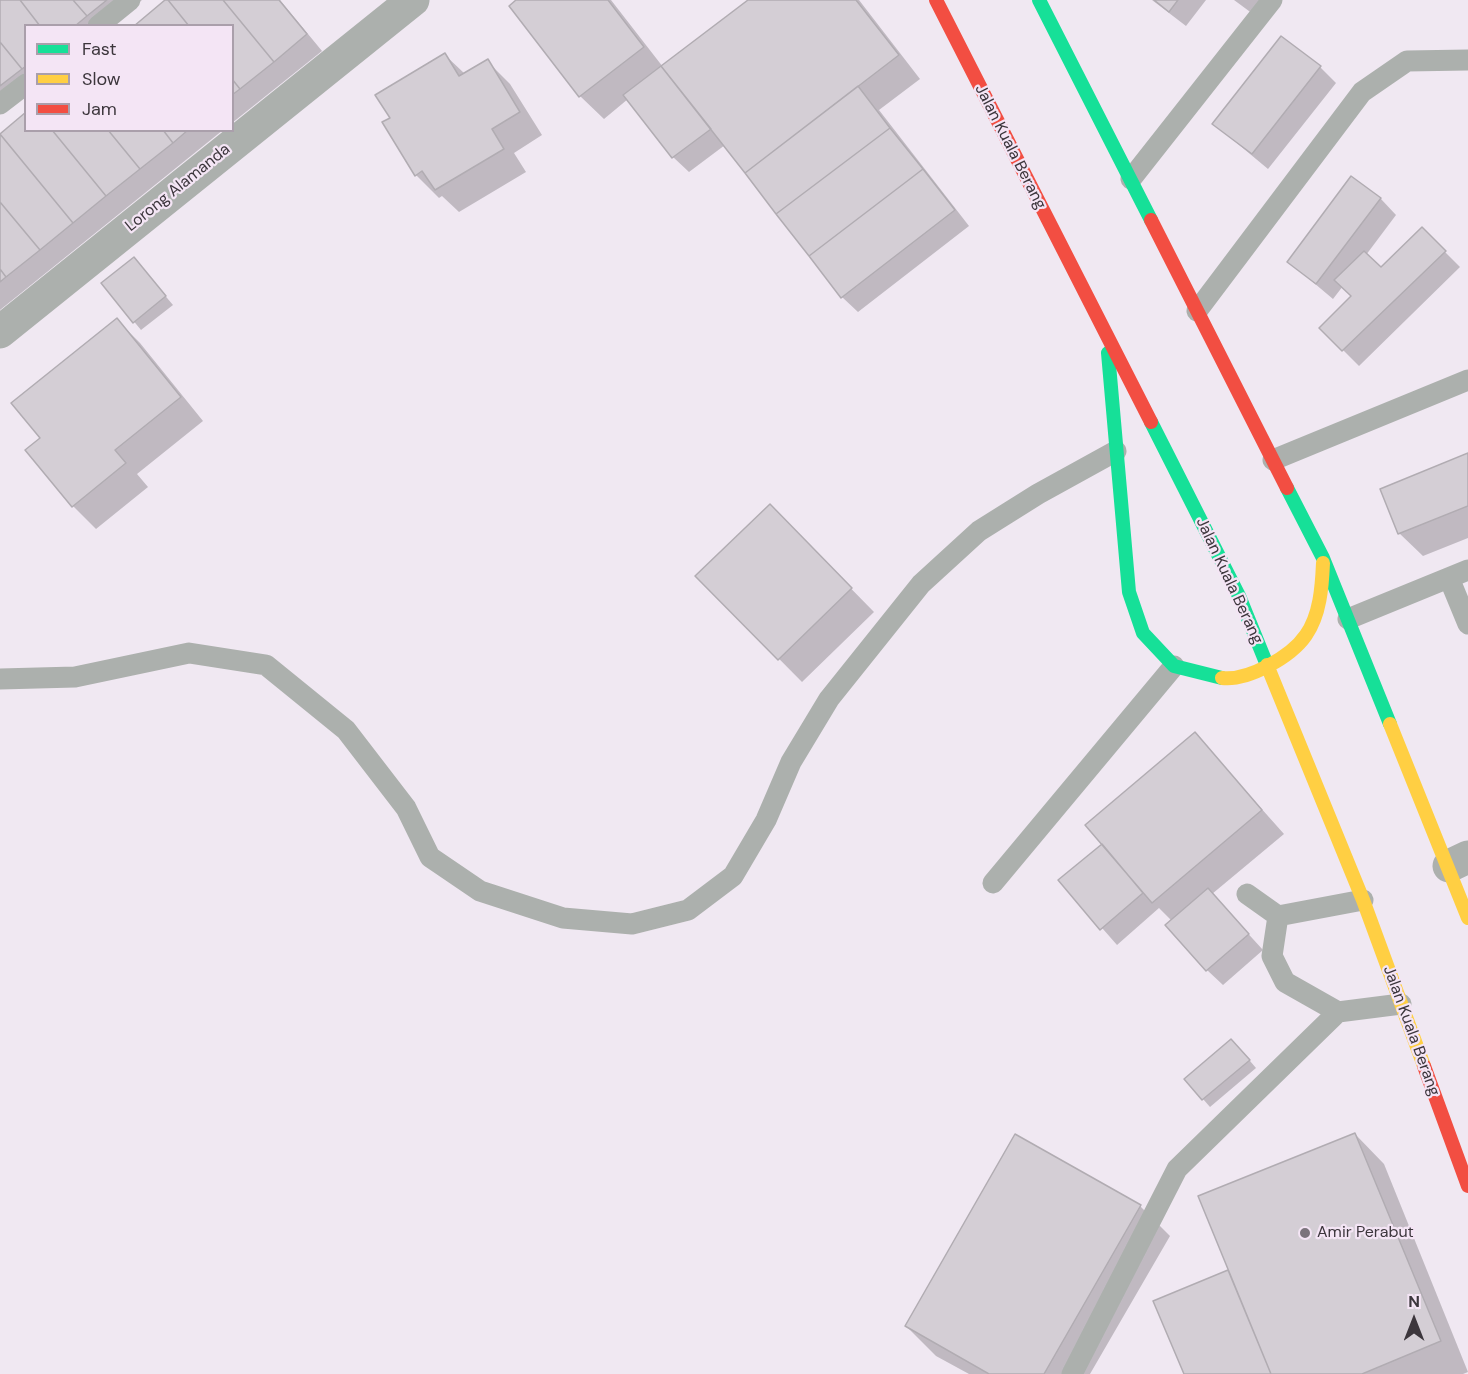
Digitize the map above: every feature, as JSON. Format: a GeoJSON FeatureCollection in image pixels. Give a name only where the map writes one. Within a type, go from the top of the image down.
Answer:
{"type":"FeatureCollection","features":[{"type":"Feature","properties":{"kind":"highway","name":"Jalan Kuala Berang"},"geometry":{"type":"LineString","coordinates":[[936,0],[1239,596],[1363,900],[1468,1186]]}},
{"type":"Feature","properties":{"kind":"highway"},"geometry":{"type":"LineString","coordinates":[[1039,0],[1323,558],[1348,619],[1459,861],[1468,918]]}},
{"type":"Feature","properties":{"kind":"highway"},"geometry":{"type":"LineString","coordinates":[[1106,336],[1129,592],[1143,633],[1174,666],[1225,679],[1268,668],[1306,635],[1321,597],[1323,558]]}},
{"type":"Feature","properties":{"kind":"street","name":"Lorong Alamanda"},"geometry":{"type":"LineString","coordinates":[[0,332],[394,6]]}},
{"type":"Feature","properties":{"kind":"lane"},"geometry":{"type":"LineString","coordinates":[[100,24],[130,0]]}},
{"type":"Feature","properties":{"kind":"lane"},"geometry":{"type":"LineString","coordinates":[[1131,179],[1272,0]]}},
{"type":"Feature","properties":{"kind":"lane"},"geometry":{"type":"LineString","coordinates":[[1197,311],[1362,92],[1407,61],[1468,60]]}},
{"type":"Feature","properties":{"kind":"lane"},"geometry":{"type":"LineString","coordinates":[[0,104],[24,86]]}},
{"type":"Feature","properties":{"kind":"lane"},"geometry":{"type":"LineString","coordinates":[[1273,460],[1468,380]]}},
{"type":"Feature","properties":{"kind":"lane"},"geometry":{"type":"LineString","coordinates":[[0,680],[75,677],[189,653],[266,665],[346,730],[406,808],[430,857],[480,891],[563,918],[632,924],[688,910],[733,876],[766,820],[791,762],[829,699],[921,584],[979,531],[1038,494],[1116,451]]}},
{"type":"Feature","properties":{"kind":"lane"},"geometry":{"type":"LineString","coordinates":[[1348,619],[1459,574],[1468,624]]}},
{"type":"Feature","properties":{"kind":"lane"},"geometry":{"type":"LineString","coordinates":[[993,883],[1174,666]]}},
{"type":"Feature","properties":{"kind":"lane"},"geometry":{"type":"LineString","coordinates":[[1247,894],[1278,916],[1363,900]]}},
{"type":"Feature","properties":{"kind":"lane"},"geometry":{"type":"LineString","coordinates":[[1278,916],[1272,956],[1285,982],[1338,1012],[1401,1004]]}},
{"type":"Feature","properties":{"kind":"lane"},"geometry":{"type":"LineString","coordinates":[[1072,1374],[1177,1169],[1338,1012]]}},
{"type":"Feature","properties":{"kind":"building"},"geometry":{"type":"Polygon","coordinates":[[[0,0],[20,0],[38,24],[24,24],[24,68],[22,69],[0,42],[0,0]]]}},
{"type":"Feature","properties":{"kind":"building"},"geometry":{"type":"Polygon","coordinates":[[[20,0],[73,0],[87,16],[77,24],[38,24],[20,0]]]}},
{"type":"Feature","properties":{"kind":"building"},"geometry":{"type":"Polygon","coordinates":[[[73,0],[107,0],[87,16],[73,0]]]}},
{"type":"Feature","properties":{"kind":"building"},"geometry":{"type":"Polygon","coordinates":[[[165,0],[168,0],[187,24],[136,24],[165,0]]]}},
{"type":"Feature","properties":{"kind":"building"},"geometry":{"type":"Polygon","coordinates":[[[168,0],[223,0],[274,62],[240,89],[234,82],[234,24],[187,24],[168,0]]]}},
{"type":"Feature","properties":{"kind":"building"},"geometry":{"type":"Polygon","coordinates":[[[223,0],[279,0],[307,34],[274,62],[223,0]]]}},
{"type":"Feature","properties":{"kind":"building"},"geometry":{"type":"Polygon","coordinates":[[[516,0],[608,0],[644,47],[579,97],[509,6],[516,0]]]}},
{"type":"Feature","properties":{"kind":"building"},"geometry":{"type":"Polygon","coordinates":[[[748,0],[856,0],[899,55],[745,173],[661,66],[748,0]]]}},
{"type":"Feature","properties":{"kind":"building"},"geometry":{"type":"Polygon","coordinates":[[[1154,0],[1178,0],[1169,12],[1154,0]]]}},
{"type":"Feature","properties":{"kind":"building"},"geometry":{"type":"Polygon","coordinates":[[[1281,36],[1321,66],[1252,154],[1212,124],[1281,36]]]}},
{"type":"Feature","properties":{"kind":"building"},"geometry":{"type":"Polygon","coordinates":[[[0,42],[22,69],[0,86],[0,42]]]}},
{"type":"Feature","properties":{"kind":"building"},"geometry":{"type":"Polygon","coordinates":[[[445,53],[459,76],[488,59],[520,112],[492,129],[504,149],[435,190],[422,171],[415,176],[382,122],[390,118],[375,95],[445,53]]]}},
{"type":"Feature","properties":{"kind":"building"},"geometry":{"type":"Polygon","coordinates":[[[661,66],[711,129],[672,158],[623,95],[661,66]]]}},
{"type":"Feature","properties":{"kind":"building"},"geometry":{"type":"Polygon","coordinates":[[[234,82],[240,89],[234,94],[234,82]]]}},
{"type":"Feature","properties":{"kind":"building"},"geometry":{"type":"Polygon","coordinates":[[[858,86],[890,128],[776,214],[745,173],[858,86]]]}},
{"type":"Feature","properties":{"kind":"building"},"geometry":{"type":"Polygon","coordinates":[[[24,114],[24,132],[54,132],[106,196],[73,223],[0,134],[24,114]]]}},
{"type":"Feature","properties":{"kind":"building"},"geometry":{"type":"Polygon","coordinates":[[[890,128],[923,169],[809,256],[776,214],[890,128]]]}},
{"type":"Feature","properties":{"kind":"building"},"geometry":{"type":"Polygon","coordinates":[[[54,132],[110,132],[140,169],[106,196],[54,132]]]}},
{"type":"Feature","properties":{"kind":"building"},"geometry":{"type":"Polygon","coordinates":[[[110,132],[165,132],[173,143],[140,169],[110,132]]]}},
{"type":"Feature","properties":{"kind":"building"},"geometry":{"type":"Polygon","coordinates":[[[165,132],[186,132],[173,143],[165,132]]]}},
{"type":"Feature","properties":{"kind":"building"},"geometry":{"type":"Polygon","coordinates":[[[0,134],[73,223],[40,250],[0,202],[0,134]]]}},
{"type":"Feature","properties":{"kind":"building"},"geometry":{"type":"Polygon","coordinates":[[[923,169],[955,210],[841,298],[809,256],[923,169]]]}},
{"type":"Feature","properties":{"kind":"building"},"geometry":{"type":"Polygon","coordinates":[[[1351,176],[1381,198],[1316,284],[1287,262],[1351,176]]]}},
{"type":"Feature","properties":{"kind":"building"},"geometry":{"type":"Polygon","coordinates":[[[0,202],[40,250],[6,277],[0,269],[0,202]]]}},
{"type":"Feature","properties":{"kind":"building"},"geometry":{"type":"Polygon","coordinates":[[[1422,227],[1446,251],[1342,351],[1319,328],[1351,296],[1334,280],[1364,251],[1381,267],[1422,227]]]}},
{"type":"Feature","properties":{"kind":"building"},"geometry":{"type":"Polygon","coordinates":[[[134,257],[166,296],[133,323],[101,283],[134,257]]]}},
{"type":"Feature","properties":{"kind":"building"},"geometry":{"type":"Polygon","coordinates":[[[0,269],[6,277],[0,282],[0,269]]]}},
{"type":"Feature","properties":{"kind":"building"},"geometry":{"type":"Polygon","coordinates":[[[117,318],[181,397],[115,450],[126,463],[72,507],[25,450],[40,438],[11,403],[117,318]]]}},
{"type":"Feature","properties":{"kind":"building"},"geometry":{"type":"Polygon","coordinates":[[[1468,453],[1468,506],[1398,534],[1380,489],[1468,453]]]}},
{"type":"Feature","properties":{"kind":"building"},"geometry":{"type":"Polygon","coordinates":[[[770,504],[852,588],[778,660],[695,576],[770,504]]]}},
{"type":"Feature","properties":{"kind":"building"},"geometry":{"type":"Polygon","coordinates":[[[1195,732],[1262,810],[1152,903],[1085,825],[1195,732]]]}},
{"type":"Feature","properties":{"kind":"building"},"geometry":{"type":"Polygon","coordinates":[[[1102,844],[1143,893],[1100,930],[1058,880],[1102,844]]]}},
{"type":"Feature","properties":{"kind":"building"},"geometry":{"type":"Polygon","coordinates":[[[1208,888],[1249,934],[1206,971],[1165,925],[1208,888]]]}},
{"type":"Feature","properties":{"kind":"building"},"geometry":{"type":"Polygon","coordinates":[[[1231,1039],[1250,1060],[1202,1100],[1184,1079],[1231,1039]]]}},
{"type":"Feature","properties":{"kind":"building","name":"Amir Perabut"},"geometry":{"type":"Polygon","coordinates":[[[1355,1133],[1441,1341],[1362,1374],[1271,1374],[1198,1196],[1355,1133]]]}},
{"type":"Feature","properties":{"kind":"building"},"geometry":{"type":"Polygon","coordinates":[[[1015,1134],[1141,1205],[1044,1374],[989,1374],[905,1326],[1015,1134]]]}},
{"type":"Feature","properties":{"kind":"building"},"geometry":{"type":"Polygon","coordinates":[[[1228,1270],[1271,1374],[1184,1374],[1153,1301],[1228,1270]]]}},
{"type":"Feature","properties":{"kind":"traffic: fast"},"geometry":{"type":"LineString","coordinates":[[1039,0],[1151,220]]}},
{"type":"Feature","properties":{"kind":"traffic: fast"},"geometry":{"type":"LineString","coordinates":[[1108,353],[1129,592],[1143,633],[1174,666],[1222,678]]}},
{"type":"Feature","properties":{"kind":"traffic: fast"},"geometry":{"type":"LineString","coordinates":[[1151,422],[1239,596],[1267,665]]}},
{"type":"Feature","properties":{"kind":"traffic: fast"},"geometry":{"type":"LineString","coordinates":[[1287,488],[1323,558],[1390,724]]}},
{"type":"Feature","properties":{"kind":"traffic: slow"},"geometry":{"type":"LineString","coordinates":[[1222,678],[1244,676],[1256,672],[1280,659],[1299,643],[1311,627],[1317,610],[1323,563]]}},
{"type":"Feature","properties":{"kind":"traffic: slow"},"geometry":{"type":"LineString","coordinates":[[1267,665],[1363,900],[1424,1066]]}},
{"type":"Feature","properties":{"kind":"traffic: slow"},"geometry":{"type":"LineString","coordinates":[[1390,724],[1468,918]]}},
{"type":"Feature","properties":{"kind":"traffic: jam"},"geometry":{"type":"LineString","coordinates":[[936,0],[1151,422]]}},
{"type":"Feature","properties":{"kind":"traffic: jam"},"geometry":{"type":"LineString","coordinates":[[1151,220],[1287,488]]}},
{"type":"Feature","properties":{"kind":"traffic: jam"},"geometry":{"type":"LineString","coordinates":[[1424,1066],[1468,1186]]}},
{"type":"Feature","properties":{"kind":"place","name":"Amir Perabut"},"geometry":{"type":"Point","coordinates":[1305,1233]}}]}
